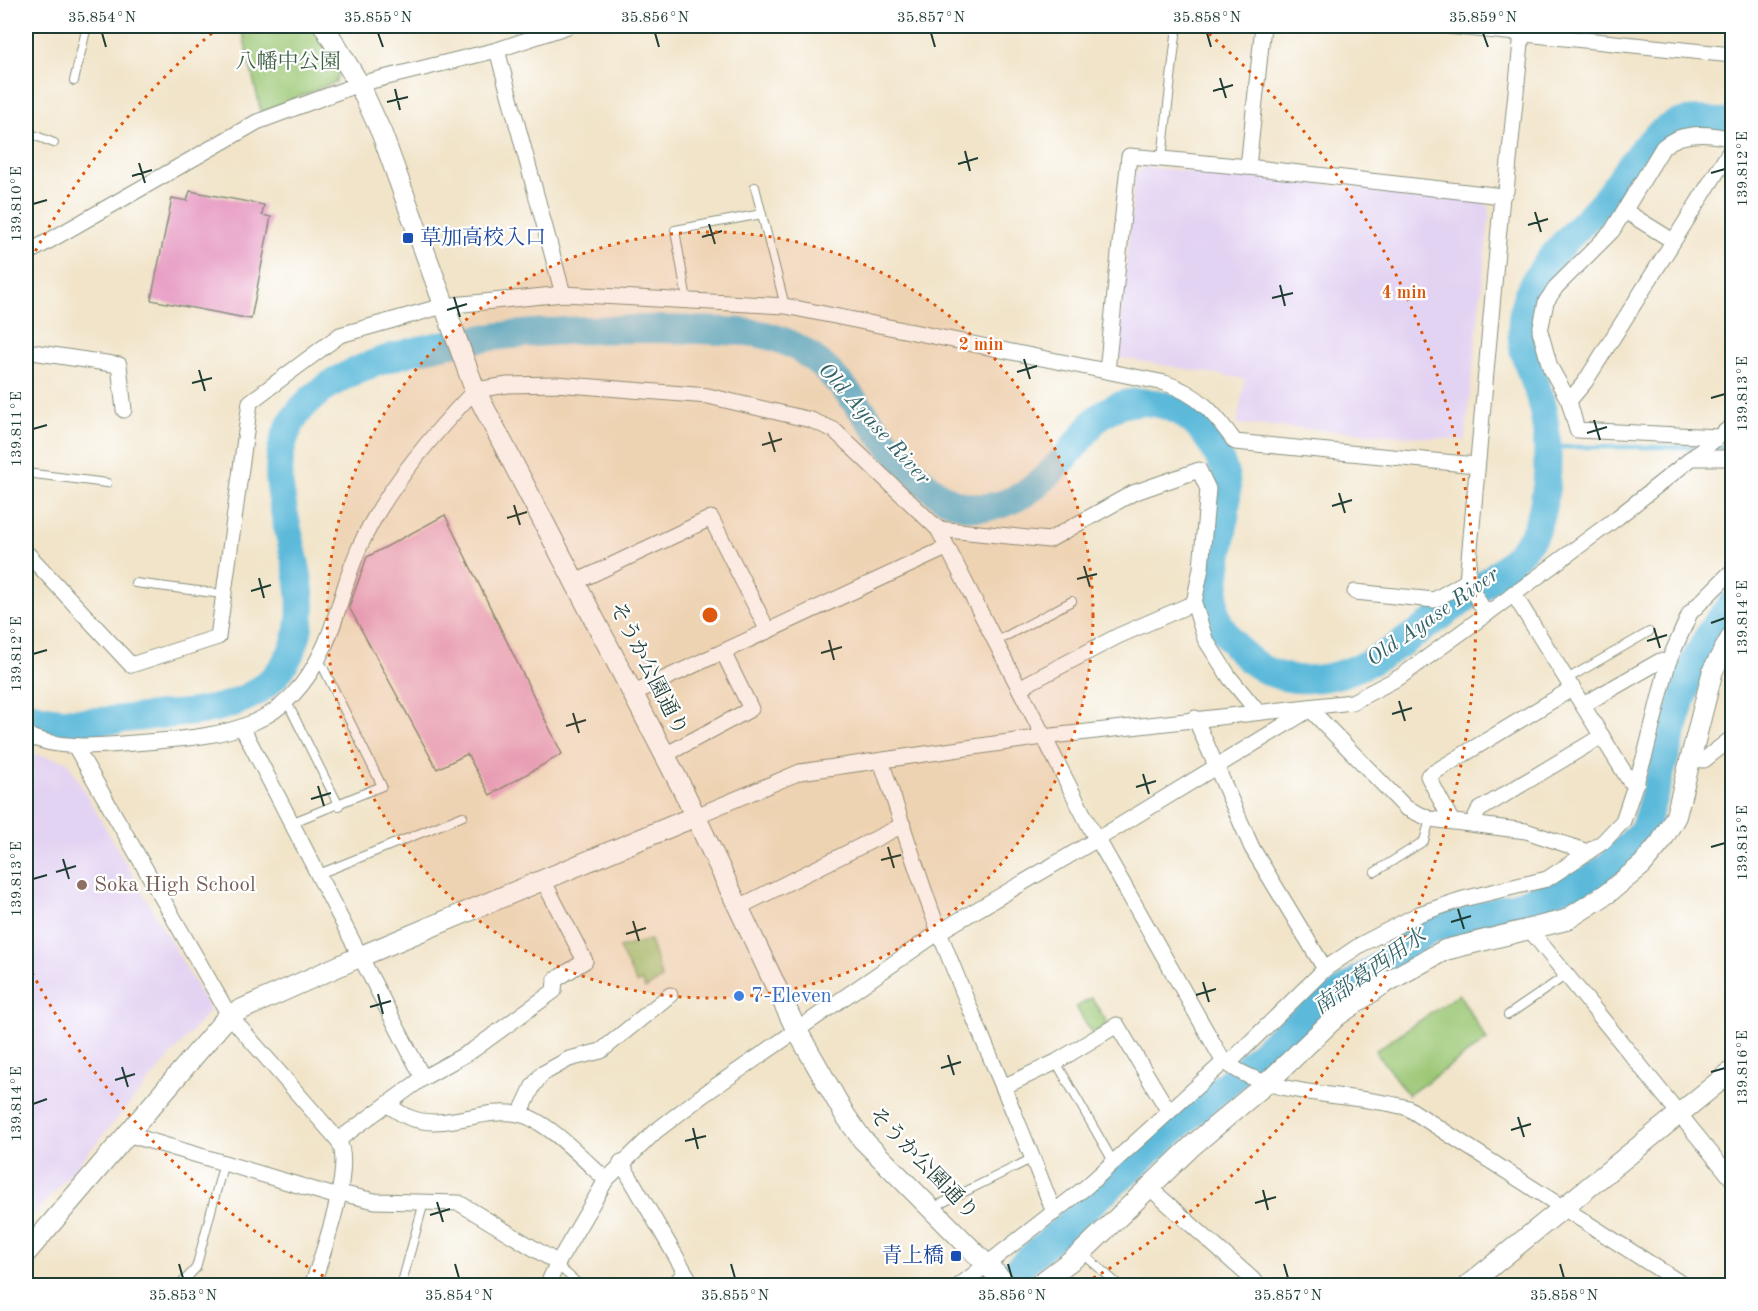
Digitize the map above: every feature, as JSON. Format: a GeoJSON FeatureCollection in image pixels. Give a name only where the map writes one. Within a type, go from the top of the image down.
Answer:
{"type":"FeatureCollection","features":[{"type":"Feature","properties":{"kind":"street","name":"そうか公園通り"},"geometry":{"type":"LineString","coordinates":[[324,26],[358,84],[382,134],[472,382],[696,816],[737,908],[796,1029],[845,1115],[862,1139],[1008,1286]]}},
{"type":"Feature","properties":{"kind":"street"},"geometry":{"type":"LineString","coordinates":[[26,254],[257,122],[358,84],[497,50],[568,26]]}},
{"type":"Feature","properties":{"kind":"street"},"geometry":{"type":"LineString","coordinates":[[1248,167],[1263,26]]}},
{"type":"Feature","properties":{"kind":"street"},"geometry":{"type":"LineString","coordinates":[[1447,26],[1732,55]]}},
{"type":"Feature","properties":{"kind":"street"},"geometry":{"type":"LineString","coordinates":[[1486,614],[1467,581],[1502,196],[1506,191],[1522,33]]}},
{"type":"Feature","properties":{"kind":"street"},"geometry":{"type":"LineString","coordinates":[[497,50],[562,294]]}},
{"type":"Feature","properties":{"kind":"street"},"geometry":{"type":"LineString","coordinates":[[1718,437],[1577,430],[1569,401],[1550,367],[1540,331],[1546,302],[1556,287],[1612,231],[1652,163],[1672,139],[1698,134],[1732,138]]}},
{"type":"Feature","properties":{"kind":"street"},"geometry":{"type":"LineString","coordinates":[[1569,401],[1591,372],[1732,148]]}},
{"type":"Feature","properties":{"kind":"street"},"geometry":{"type":"LineString","coordinates":[[1107,371],[1129,156],[1502,196]]}},
{"type":"Feature","properties":{"kind":"street"},"geometry":{"type":"LineString","coordinates":[[1625,211],[1673,241]]}},
{"type":"Feature","properties":{"kind":"street"},"geometry":{"type":"LineString","coordinates":[[26,552],[131,665],[218,637],[222,594],[250,402],[340,335],[445,312],[562,294],[785,306],[1165,382],[1194,394],[1213,411],[1235,442],[1476,465]]}},
{"type":"Feature","properties":{"kind":"street"},"geometry":{"type":"LineString","coordinates":[[26,351],[119,365],[124,410]]}},
{"type":"Feature","properties":{"kind":"street"},"geometry":{"type":"LineString","coordinates":[[26,735],[75,746],[207,737],[243,729],[287,702],[326,644],[360,545],[381,508],[434,438],[472,382],[508,385],[556,384],[708,396],[811,420],[834,430],[938,529],[1096,838],[1226,1062],[1264,1081],[1385,1101],[1408,1108],[1685,1286]]}},
{"type":"Feature","properties":{"kind":"street"},"geometry":{"type":"LineString","coordinates":[[26,1253],[229,1015],[359,957],[800,772],[1043,737],[1352,702],[1382,688],[1486,614],[1618,517],[1732,426]]}},
{"type":"Feature","properties":{"kind":"street"},"geometry":{"type":"LineString","coordinates":[[1691,458],[1732,458]]}},
{"type":"Feature","properties":{"kind":"street"},"geometry":{"type":"LineString","coordinates":[[938,529],[1048,540],[1133,493],[1199,470],[1208,489],[1201,568],[1194,603],[1205,639],[1230,678],[1257,711]]}},
{"type":"Feature","properties":{"kind":"street"},"geometry":{"type":"LineString","coordinates":[[576,582],[711,518],[768,632]]}},
{"type":"Feature","properties":{"kind":"street"},"geometry":{"type":"LineString","coordinates":[[634,693],[946,548]]}},
{"type":"Feature","properties":{"kind":"street"},"geometry":{"type":"LineString","coordinates":[[959,1286],[990,1268],[1114,1163],[1325,969],[1360,945],[1419,914],[1463,899],[1547,879],[1603,842],[1623,821],[1637,782],[1668,663],[1690,613],[1732,571]]}},
{"type":"Feature","properties":{"kind":"street"},"geometry":{"type":"LineString","coordinates":[[1355,592],[1434,600],[1467,581]]}},
{"type":"Feature","properties":{"kind":"street"},"geometry":{"type":"LineString","coordinates":[[1513,593],[1629,780],[1637,782]]}},
{"type":"Feature","properties":{"kind":"street"},"geometry":{"type":"LineString","coordinates":[[1019,688],[1118,636],[1194,603]]}},
{"type":"Feature","properties":{"kind":"street"},"geometry":{"type":"LineString","coordinates":[[1037,1286],[1081,1253],[1192,1146],[1337,1016],[1418,963],[1453,947],[1566,920],[1642,865],[1661,842],[1676,816],[1713,670],[1726,659],[1732,636]]}},
{"type":"Feature","properties":{"kind":"street"},"geometry":{"type":"LineString","coordinates":[[665,755],[751,709],[723,652]]}},
{"type":"Feature","properties":{"kind":"street"},"geometry":{"type":"LineString","coordinates":[[1583,705],[1660,661],[1668,663]]}},
{"type":"Feature","properties":{"kind":"street"},"geometry":{"type":"LineString","coordinates":[[1451,820],[1428,777],[1570,684]]}},
{"type":"Feature","properties":{"kind":"street"},"geometry":{"type":"LineString","coordinates":[[548,1286],[557,1263],[606,1180],[621,1162],[656,1131],[796,1029],[939,932],[1316,707]]}},
{"type":"Feature","properties":{"kind":"street"},"geometry":{"type":"LineString","coordinates":[[1316,707],[1406,808],[1430,819],[1526,831],[1588,852]]}},
{"type":"Feature","properties":{"kind":"street"},"geometry":{"type":"LineString","coordinates":[[1195,718],[1252,849],[1325,969]]}},
{"type":"Feature","properties":{"kind":"street"},"geometry":{"type":"LineString","coordinates":[[243,729],[423,1078]]}},
{"type":"Feature","properties":{"kind":"street"},"geometry":{"type":"LineString","coordinates":[[1472,823],[1479,810],[1602,736]]}},
{"type":"Feature","properties":{"kind":"street"},"geometry":{"type":"LineString","coordinates":[[1691,759],[1704,760],[1732,738]]}},
{"type":"Feature","properties":{"kind":"street"},"geometry":{"type":"LineString","coordinates":[[75,746],[229,1015],[339,1140],[345,1150],[339,1195],[312,1286]]}},
{"type":"Feature","properties":{"kind":"street"},"geometry":{"type":"LineString","coordinates":[[881,761],[939,932],[978,1032],[1005,1086],[1054,1213]]}},
{"type":"Feature","properties":{"kind":"street"},"geometry":{"type":"LineString","coordinates":[[737,908],[903,825]]}},
{"type":"Feature","properties":{"kind":"street"},"geometry":{"type":"LineString","coordinates":[[339,1140],[423,1078],[473,1050],[554,991],[555,980],[585,961],[543,880]]}},
{"type":"Feature","properties":{"kind":"street"},"geometry":{"type":"LineString","coordinates":[[1530,930],[1732,1179]]}},
{"type":"Feature","properties":{"kind":"street"},"geometry":{"type":"LineString","coordinates":[[520,1114],[533,1086],[542,1074],[568,1059],[602,1051],[663,998]]}},
{"type":"Feature","properties":{"kind":"street"},"geometry":{"type":"LineString","coordinates":[[1005,1086],[1056,1062],[1117,1025],[1169,1112]]}},
{"type":"Feature","properties":{"kind":"street"},"geometry":{"type":"LineString","coordinates":[[1467,1286],[1732,1071]]}},
{"type":"Feature","properties":{"kind":"street"},"geometry":{"type":"LineString","coordinates":[[388,1105],[409,1118],[425,1120],[458,1120],[496,1112],[520,1114],[542,1125],[606,1180]]}},
{"type":"Feature","properties":{"kind":"street"},"geometry":{"type":"LineString","coordinates":[[127,1134],[339,1195],[375,1201],[459,1203],[557,1263]]}},
{"type":"Feature","properties":{"kind":"street"},"geometry":{"type":"LineString","coordinates":[[621,1162],[693,1286]]}},
{"type":"Feature","properties":{"kind":"street"},"geometry":{"type":"LineString","coordinates":[[1150,1188],[1260,1286]]}},
{"type":"Feature","properties":{"kind":"lane"},"geometry":{"type":"LineString","coordinates":[[74,81],[87,26]]}},
{"type":"Feature","properties":{"kind":"lane"},"geometry":{"type":"LineString","coordinates":[[1162,158],[1177,26]]}},
{"type":"Feature","properties":{"kind":"lane"},"geometry":{"type":"LineString","coordinates":[[26,132],[54,143]]}},
{"type":"Feature","properties":{"kind":"lane"},"geometry":{"type":"LineString","coordinates":[[755,187],[785,306]]}},
{"type":"Feature","properties":{"kind":"lane"},"geometry":{"type":"LineString","coordinates":[[687,300],[675,230],[762,214]]}},
{"type":"Feature","properties":{"kind":"lane"},"geometry":{"type":"LineString","coordinates":[[26,473],[107,483]]}},
{"type":"Feature","properties":{"kind":"lane"},"geometry":{"type":"LineString","coordinates":[[135,583],[222,594]]}},
{"type":"Feature","properties":{"kind":"lane"},"geometry":{"type":"LineString","coordinates":[[995,642],[1072,601]]}},
{"type":"Feature","properties":{"kind":"lane"},"geometry":{"type":"LineString","coordinates":[[1570,684],[1649,632]]}},
{"type":"Feature","properties":{"kind":"lane"},"geometry":{"type":"LineString","coordinates":[[291,823],[339,806],[382,786],[318,658]]}},
{"type":"Feature","properties":{"kind":"lane"},"geometry":{"type":"LineString","coordinates":[[287,702],[339,806]]}},
{"type":"Feature","properties":{"kind":"lane"},"geometry":{"type":"LineString","coordinates":[[319,874],[463,816]]}},
{"type":"Feature","properties":{"kind":"lane"},"geometry":{"type":"LineString","coordinates":[[1375,872],[1424,842],[1430,819]]}},
{"type":"Feature","properties":{"kind":"lane"},"geometry":{"type":"LineString","coordinates":[[1508,1015],[1565,976]]}},
{"type":"Feature","properties":{"kind":"lane"},"geometry":{"type":"LineString","coordinates":[[1056,1062],[1114,1163]]}},
{"type":"Feature","properties":{"kind":"lane"},"geometry":{"type":"LineString","coordinates":[[932,1208],[1034,1158]]}},
{"type":"Feature","properties":{"kind":"lane"},"geometry":{"type":"LineString","coordinates":[[179,1286],[195,1268],[224,1162]]}},
{"type":"Feature","properties":{"kind":"lane"},"geometry":{"type":"LineString","coordinates":[[401,1286],[424,1202]]}},
{"type":"Feature","properties":{"kind":"lane"},"geometry":{"type":"LineString","coordinates":[[1081,1253],[1120,1286]]}},
{"type":"Feature","properties":{"kind":"lane"},"geometry":{"type":"LineString","coordinates":[[557,1263],[581,1286]]}},
{"type":"Feature","properties":{"kind":"lane"},"geometry":{"type":"LineString","coordinates":[[668,1286],[683,1270]]}},
{"type":"Feature","properties":{"kind":"shaded area"},"geometry":{"type":"Polygon","coordinates":[[[1144,167],[1484,199],[1490,210],[1465,440],[1237,424],[1245,379],[1117,357],[1135,174],[1144,167]]]}},
{"type":"Feature","properties":{"kind":"shaded area","name":"Soka High School"},"geometry":{"type":"Polygon","coordinates":[[[26,753],[67,761],[210,1010],[26,1225],[26,753]]]}},
{"type":"Feature","properties":{"kind":"green space","name":"八幡中公園"},"geometry":{"type":"Polygon","coordinates":[[[241,26],[314,26],[339,70],[336,82],[261,112],[241,26]]]}},
{"type":"Feature","properties":{"kind":"green space"},"geometry":{"type":"Polygon","coordinates":[[[650,940],[662,979],[645,989],[642,981],[637,984],[619,948],[650,940]]]}},
{"type":"Feature","properties":{"kind":"green space"},"geometry":{"type":"Polygon","coordinates":[[[1459,994],[1487,1040],[1408,1095],[1375,1051],[1459,994]]]}},
{"type":"Feature","properties":{"kind":"green space"},"geometry":{"type":"Polygon","coordinates":[[[1092,998],[1108,1024],[1092,1034],[1076,1007],[1092,998]]]}},
{"type":"Feature","properties":{"kind":"building"},"geometry":{"type":"Polygon","coordinates":[[[190,191],[264,205],[262,215],[271,217],[251,319],[151,300],[172,198],[187,201],[190,191]]]}},
{"type":"Feature","properties":{"kind":"building"},"geometry":{"type":"Polygon","coordinates":[[[445,515],[562,754],[490,795],[467,754],[437,769],[349,607],[367,557],[445,515]]]}},
{"type":"Feature","properties":{"kind":"waterway","name":"Old Ayase River"},"geometry":{"type":"LineString","coordinates":[[26,714],[80,722],[189,713],[233,703],[259,690],[281,669],[296,639],[301,608],[298,576],[279,480],[281,449],[293,420],[326,387],[375,363],[436,346],[502,336],[571,331],[638,329],[745,332],[775,338],[800,349],[842,385],[895,453],[915,474],[941,496],[964,506],[990,507],[1021,496],[1048,475],[1094,421],[1109,410],[1120,405],[1143,402],[1166,406],[1187,417],[1201,430],[1219,457],[1226,477],[1227,504],[1215,600],[1216,614],[1223,629],[1242,653],[1261,667],[1280,676],[1301,679],[1322,678],[1343,673],[1383,655],[1434,621],[1496,575],[1527,544],[1535,531],[1544,503],[1548,456],[1543,411],[1522,337],[1524,306],[1529,292],[1546,264],[1605,199],[1641,151],[1657,135],[1675,124],[1691,120],[1732,124]]}},
{"type":"Feature","properties":{"kind":"waterway"},"geometry":{"type":"LineString","coordinates":[[1546,447],[1700,447]]}},
{"type":"Feature","properties":{"kind":"waterway"},"geometry":{"type":"LineString","coordinates":[[1714,447],[1732,447]]}},
{"type":"Feature","properties":{"kind":"waterway","name":"南部葛西用水"},"geometry":{"type":"LineString","coordinates":[[998,1286],[1286,1031],[1429,930],[1523,903],[1591,878],[1609,865],[1644,829],[1694,661],[1712,629],[1732,604]]}},
{"type":"Feature","properties":{"kind":"place","name":"草加高校入口"},"geometry":{"type":"Point","coordinates":[408,238]}},
{"type":"Feature","properties":{"kind":"place","name":"Soka High School"},"geometry":{"type":"Point","coordinates":[82,885]}},
{"type":"Feature","properties":{"kind":"place","name":"7-Eleven"},"geometry":{"type":"Point","coordinates":[739,996]}},
{"type":"Feature","properties":{"kind":"place","name":"青上橋"},"geometry":{"type":"Point","coordinates":[956,1256]}}]}
